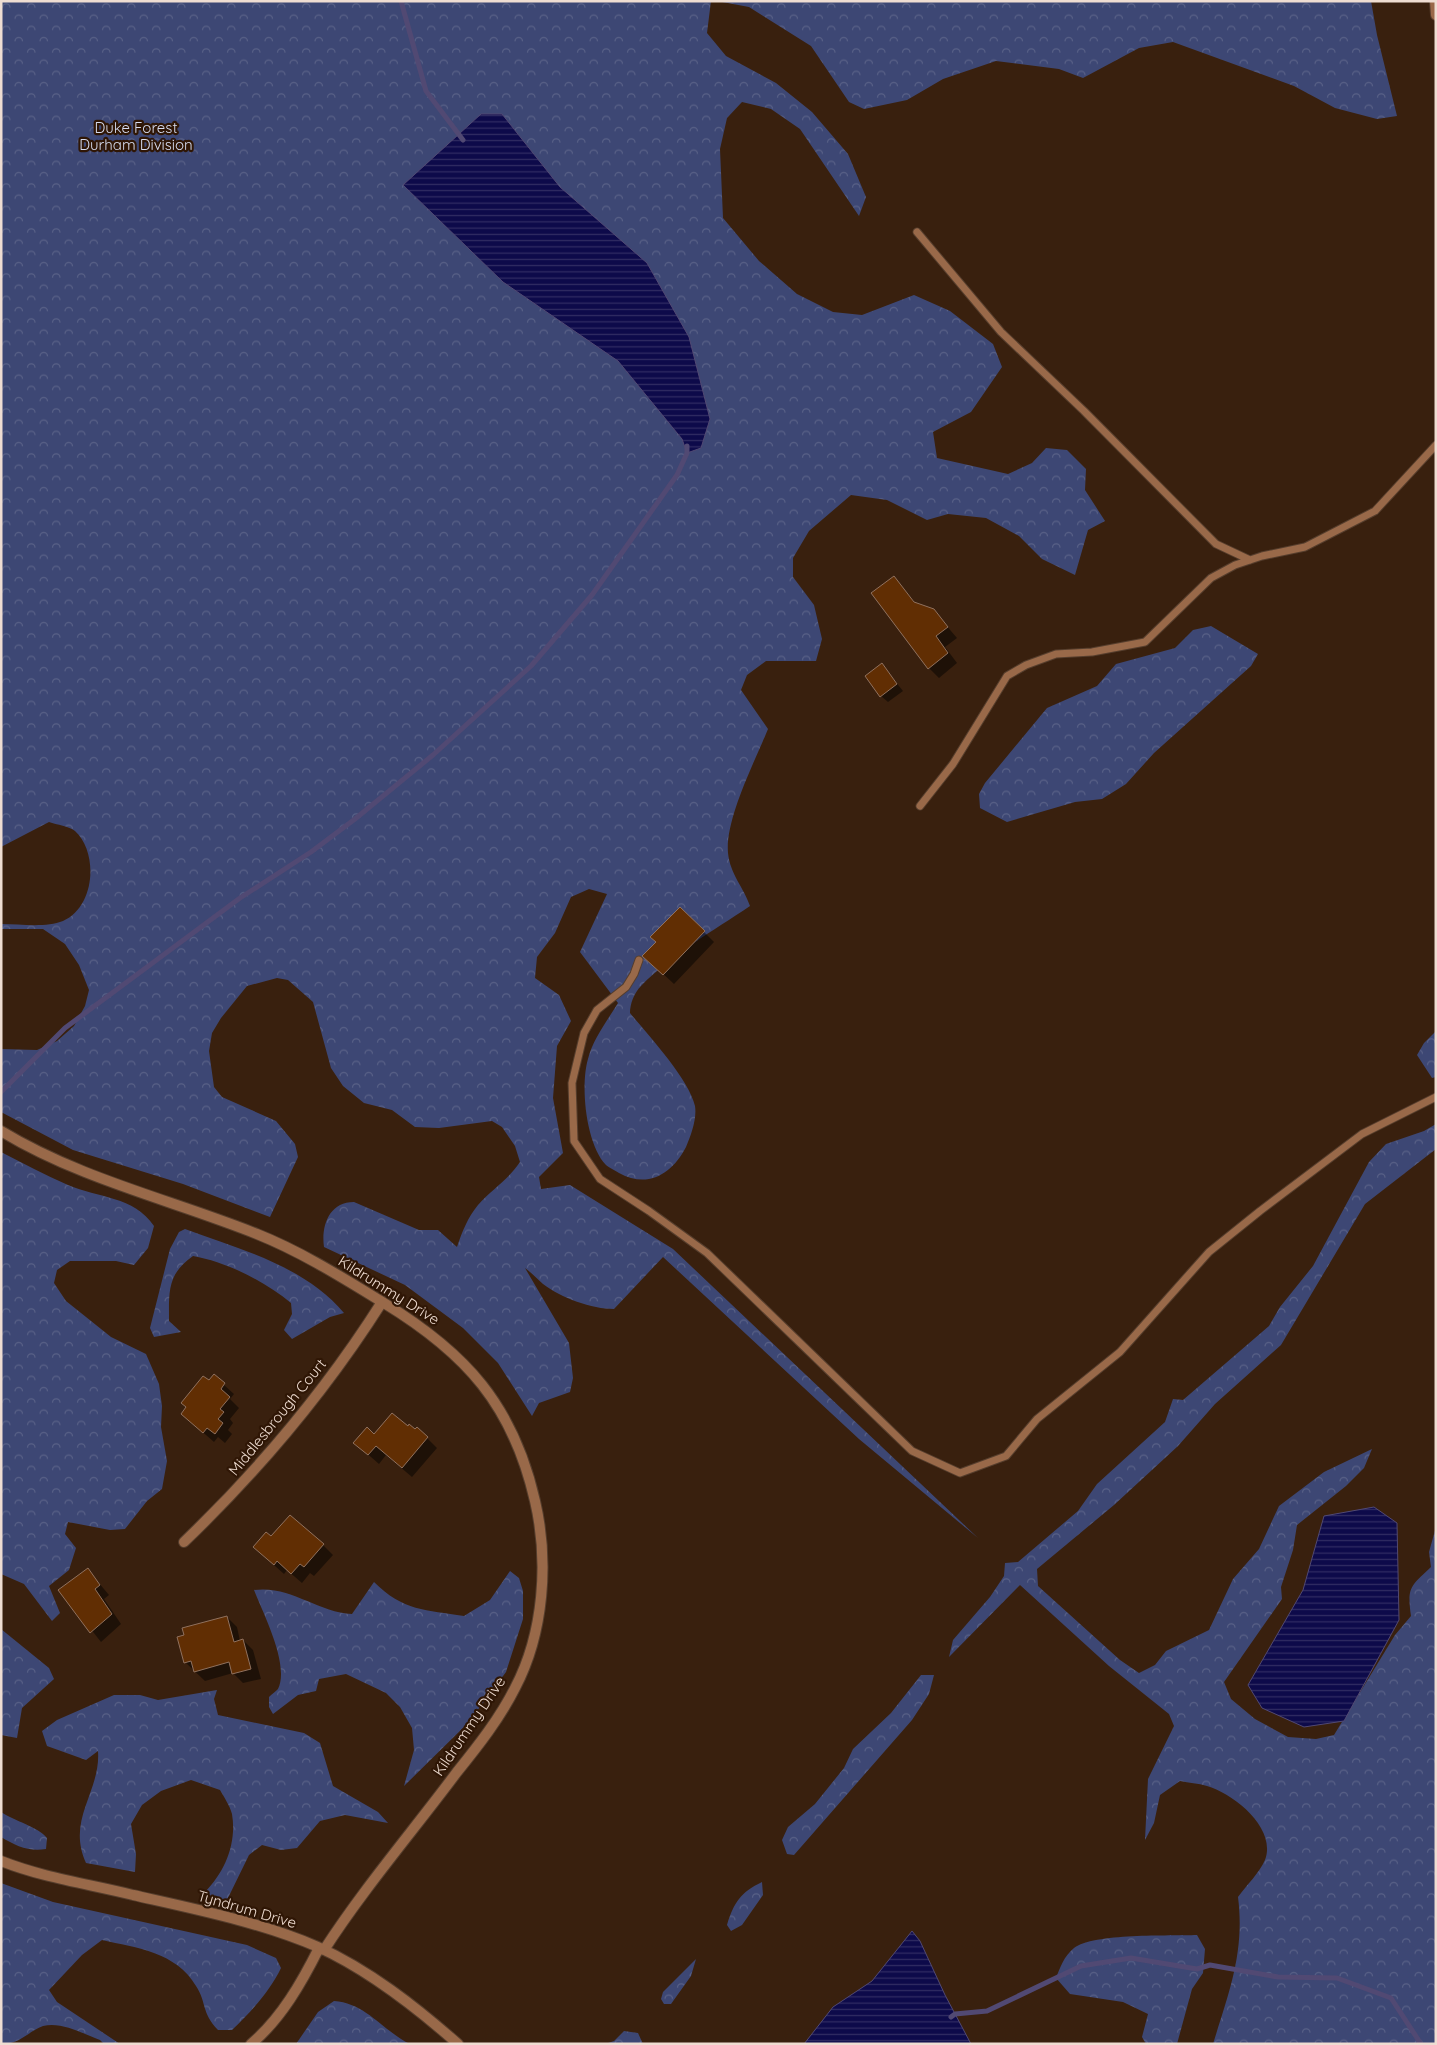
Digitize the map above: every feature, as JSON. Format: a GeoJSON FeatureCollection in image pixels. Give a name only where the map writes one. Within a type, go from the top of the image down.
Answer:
{"type":"FeatureCollection","features":[{"type":"Feature","properties":{"kind":"street"},"geometry":{"type":"LineString","coordinates":[[1435,1],[1436,15]]}},
{"type":"Feature","properties":{"kind":"street","name":"Kildrummy Drive"},"geometry":{"type":"LineString","coordinates":[[1,1132],[74,1168],[275,1242],[338,1274],[382,1302],[434,1336],[463,1362],[482,1383],[506,1419],[527,1468],[542,1540],[542,1575],[532,1643],[515,1688],[475,1749],[322,1949],[266,2032],[251,2044]]}},
{"type":"Feature","properties":{"kind":"street","name":"Middlesbrough Court"},"geometry":{"type":"LineString","coordinates":[[184,1542],[247,1480],[290,1431],[338,1367],[382,1302]]}},
{"type":"Feature","properties":{"kind":"street","name":"Tyndrum Drive"},"geometry":{"type":"LineString","coordinates":[[1,1861],[56,1878],[236,1920],[322,1949],[371,1977],[458,2044]]}},
{"type":"Feature","properties":{"kind":"lane"},"geometry":{"type":"LineString","coordinates":[[916,232],[1001,332],[1084,411],[1216,544],[1250,560]]}},
{"type":"Feature","properties":{"kind":"lane"},"geometry":{"type":"LineString","coordinates":[[920,806],[953,764],[1007,676],[1026,665],[1056,654],[1092,652],[1145,642],[1211,578],[1235,565],[1250,560],[1305,547],[1375,511],[1436,445]]}},
{"type":"Feature","properties":{"kind":"lane"},"geometry":{"type":"LineString","coordinates":[[639,960],[634,974],[626,987],[598,1010],[584,1033],[572,1083],[574,1141],[600,1179],[707,1253],[912,1451],[960,1473],[1006,1456],[1037,1419],[1120,1352],[1209,1252],[1260,1211],[1362,1134],[1436,1098]]}},
{"type":"Feature","properties":{"kind":"green space","name":"Duke Forest Durham Division"},"geometry":{"type":"Polygon","coordinates":[[[1,1],[711,1],[707,33],[726,56],[776,83],[812,112],[848,154],[866,197],[859,216],[800,129],[771,109],[742,102],[727,118],[720,149],[723,218],[759,261],[797,294],[833,312],[862,315],[914,295],[950,311],[993,344],[1002,367],[971,412],[933,432],[937,458],[1008,474],[1032,463],[1046,448],[1067,450],[1086,469],[1085,490],[1105,521],[1088,530],[1075,575],[1042,559],[1019,536],[986,518],[948,514],[927,520],[887,500],[851,495],[809,531],[793,558],[793,577],[814,605],[822,639],[816,661],[766,661],[747,675],[741,690],[768,729],[742,790],[728,839],[731,868],[750,906],[693,943],[653,974],[634,995],[631,1006],[630,1013],[677,1071],[685,1083],[695,1106],[692,1132],[686,1147],[674,1165],[658,1176],[649,1179],[630,1178],[606,1165],[599,1156],[589,1129],[586,1114],[585,1084],[590,1052],[618,1003],[580,952],[607,894],[589,889],[571,897],[555,933],[537,957],[535,978],[559,995],[571,1021],[557,1046],[553,1098],[563,1153],[539,1177],[541,1189],[570,1185],[673,1249],[978,1538],[859,1439],[663,1257],[614,1309],[587,1305],[568,1298],[550,1289],[525,1268],[569,1343],[573,1378],[570,1392],[539,1403],[532,1416],[498,1363],[463,1328],[405,1285],[324,1247],[323,1239],[328,1217],[333,1211],[345,1203],[354,1202],[419,1230],[438,1230],[457,1247],[474,1210],[520,1162],[515,1146],[502,1127],[492,1121],[439,1128],[415,1127],[392,1110],[364,1103],[343,1086],[331,1068],[313,1002],[288,980],[277,978],[247,986],[221,1018],[212,1033],[209,1051],[214,1087],[222,1097],[276,1121],[295,1144],[298,1157],[270,1217],[183,1184],[73,1150],[1,1112],[1,1049],[37,1050],[57,1041],[74,1026],[85,1006],[89,990],[79,965],[65,944],[43,929],[1,929],[1,924],[49,924],[63,921],[74,914],[82,904],[87,892],[90,879],[90,865],[88,852],[83,841],[75,831],[49,822],[1,847],[1,1]]]}},
{"type":"Feature","properties":{"kind":"green space"},"geometry":{"type":"Polygon","coordinates":[[[717,1],[1371,1],[1377,35],[1397,116],[1377,119],[1335,108],[1294,86],[1173,42],[1139,48],[1083,78],[1059,69],[996,61],[943,79],[907,100],[864,109],[849,102],[811,46],[749,7],[717,1]]]}},
{"type":"Feature","properties":{"kind":"green space"},"geometry":{"type":"Polygon","coordinates":[[[1211,626],[1258,654],[1251,666],[1154,753],[1126,784],[1102,799],[1075,802],[1007,822],[980,808],[979,794],[985,783],[1047,708],[1097,686],[1116,664],[1175,648],[1193,630],[1211,626]]]}},
{"type":"Feature","properties":{"kind":"green space"},"geometry":{"type":"Polygon","coordinates":[[[1436,1031],[1436,1077],[1432,1078],[1417,1055],[1424,1043],[1436,1031]]]}},
{"type":"Feature","properties":{"kind":"green space"},"geometry":{"type":"Polygon","coordinates":[[[1436,1124],[1436,1149],[1365,1204],[1281,1345],[1215,1404],[1178,1446],[1114,1505],[1037,1569],[1038,1586],[1120,1660],[1139,1673],[1155,1665],[1166,1651],[1209,1630],[1233,1579],[1259,1549],[1279,1506],[1324,1472],[1372,1449],[1364,1468],[1346,1486],[1297,1525],[1293,1550],[1281,1587],[1282,1599],[1224,1682],[1231,1699],[1255,1719],[1288,1737],[1316,1739],[1334,1735],[1395,1635],[1411,1616],[1410,1593],[1418,1579],[1431,1567],[1429,1552],[1436,1527],[1436,2044],[1213,2044],[1234,1972],[1239,1936],[1238,1897],[1265,1860],[1267,1848],[1265,1836],[1259,1825],[1251,1814],[1229,1796],[1207,1786],[1180,1781],[1160,1795],[1154,1823],[1145,1840],[1148,1779],[1174,1726],[1169,1714],[1109,1666],[1020,1585],[949,1657],[953,1640],[990,1597],[1004,1576],[1005,1563],[1018,1562],[1078,1511],[1097,1484],[1165,1422],[1173,1399],[1183,1400],[1269,1326],[1280,1307],[1313,1266],[1369,1162],[1386,1144],[1424,1131],[1436,1124]]]}},
{"type":"Feature","properties":{"kind":"green space"},"geometry":{"type":"Polygon","coordinates":[[[1,1152],[68,1185],[126,1203],[146,1216],[154,1226],[148,1248],[134,1265],[116,1261],[70,1261],[57,1270],[54,1283],[66,1301],[111,1337],[146,1354],[159,1384],[162,1406],[161,1427],[167,1461],[162,1489],[147,1501],[125,1529],[110,1530],[68,1522],[65,1534],[76,1548],[69,1570],[49,1586],[60,1613],[52,1621],[24,1584],[1,1574],[1,1152]]]}},
{"type":"Feature","properties":{"kind":"green space"},"geometry":{"type":"Polygon","coordinates":[[[185,1229],[249,1252],[291,1271],[329,1297],[344,1313],[330,1317],[292,1339],[284,1330],[292,1314],[291,1303],[269,1287],[245,1274],[219,1263],[193,1256],[178,1270],[171,1284],[169,1321],[181,1332],[154,1337],[150,1328],[170,1249],[179,1232],[185,1229]]]}},
{"type":"Feature","properties":{"kind":"green space"},"geometry":{"type":"Polygon","coordinates":[[[510,1571],[519,1578],[523,1591],[523,1619],[506,1672],[468,1723],[404,1786],[414,1750],[412,1728],[400,1707],[386,1693],[346,1674],[319,1679],[316,1691],[298,1695],[273,1714],[269,1707],[269,1697],[278,1689],[281,1679],[281,1667],[274,1639],[254,1590],[280,1591],[327,1609],[352,1614],[374,1582],[385,1592],[405,1604],[416,1608],[464,1616],[490,1600],[510,1571]]]}},
{"type":"Feature","properties":{"kind":"green space"},"geometry":{"type":"Polygon","coordinates":[[[1,1629],[49,1668],[54,1679],[22,1708],[17,1738],[1,1735],[1,1629]]]}},
{"type":"Feature","properties":{"kind":"green space"},"geometry":{"type":"Polygon","coordinates":[[[921,1675],[934,1675],[929,1694],[912,1720],[794,1855],[787,1854],[782,1840],[788,1827],[815,1804],[844,1768],[853,1749],[891,1713],[921,1675]]]}},
{"type":"Feature","properties":{"kind":"green space"},"geometry":{"type":"Polygon","coordinates":[[[217,1690],[214,1699],[218,1715],[304,1733],[320,1743],[333,1786],[378,1812],[388,1823],[345,1815],[320,1821],[297,1848],[281,1850],[262,1845],[249,1855],[227,1900],[213,1898],[205,1892],[224,1866],[228,1856],[233,1836],[232,1814],[220,1790],[191,1780],[161,1791],[142,1805],[131,1824],[136,1854],[135,1872],[86,1863],[81,1847],[80,1833],[82,1819],[95,1780],[98,1766],[98,1751],[86,1760],[47,1746],[42,1731],[57,1720],[114,1695],[140,1695],[158,1700],[217,1690]]]}},
{"type":"Feature","properties":{"kind":"green space"},"geometry":{"type":"Polygon","coordinates":[[[1,1812],[43,1834],[47,1838],[46,1849],[34,1850],[12,1843],[1,1837],[1,1812]]]}},
{"type":"Feature","properties":{"kind":"green space"},"geometry":{"type":"Polygon","coordinates":[[[762,1882],[763,1895],[742,1925],[731,1931],[727,1925],[732,1910],[744,1894],[762,1882]]]}},
{"type":"Feature","properties":{"kind":"green space"},"geometry":{"type":"Polygon","coordinates":[[[1,1883],[53,1902],[247,1945],[276,1958],[281,1968],[253,2009],[232,2030],[218,2030],[206,2013],[196,1986],[178,1966],[155,1953],[102,1940],[82,1955],[49,1990],[57,2002],[120,2044],[104,2044],[100,2040],[72,2029],[50,2025],[37,2028],[14,2042],[1,2044],[1,1883]]]}},
{"type":"Feature","properties":{"kind":"green space"},"geometry":{"type":"Polygon","coordinates":[[[1197,1935],[1205,1949],[1203,1973],[1192,1989],[1177,2044],[1146,2044],[1142,2037],[1148,2014],[1123,2002],[1070,1994],[1056,1978],[1068,1955],[1074,1948],[1084,1943],[1114,1938],[1197,1935]]]}},
{"type":"Feature","properties":{"kind":"green space"},"geometry":{"type":"Polygon","coordinates":[[[696,1959],[691,1976],[671,2004],[664,2004],[661,1999],[663,1992],[696,1959]]]}},
{"type":"Feature","properties":{"kind":"green space"},"geometry":{"type":"Polygon","coordinates":[[[334,2001],[345,2003],[365,2012],[400,2039],[410,2044],[296,2044],[318,2012],[334,2001]]]}},
{"type":"Feature","properties":{"kind":"green space"},"geometry":{"type":"Polygon","coordinates":[[[624,2031],[638,2033],[643,2044],[605,2044],[614,2041],[624,2031]]]}},
{"type":"Feature","properties":{"kind":"shaded area"},"geometry":{"type":"Polygon","coordinates":[[[481,114],[502,114],[560,187],[647,263],[689,337],[710,419],[701,448],[687,453],[682,439],[618,361],[503,282],[403,185],[481,114]]]}},
{"type":"Feature","properties":{"kind":"shaded area"},"geometry":{"type":"Polygon","coordinates":[[[1374,1507],[1397,1523],[1399,1620],[1344,1721],[1304,1727],[1262,1708],[1248,1685],[1303,1590],[1324,1516],[1374,1507]]]}},
{"type":"Feature","properties":{"kind":"shaded area"},"geometry":{"type":"Polygon","coordinates":[[[912,1931],[920,1941],[945,1995],[971,2044],[804,2044],[833,2007],[872,1981],[912,1931]]]}},
{"type":"Feature","properties":{"kind":"building"},"geometry":{"type":"Polygon","coordinates":[[[894,576],[914,602],[934,609],[948,627],[936,636],[948,653],[928,669],[871,593],[894,576]]]}},
{"type":"Feature","properties":{"kind":"building"},"geometry":{"type":"Polygon","coordinates":[[[882,663],[897,684],[880,697],[865,676],[882,663]]]}},
{"type":"Feature","properties":{"kind":"building"},"geometry":{"type":"Polygon","coordinates":[[[680,907],[705,931],[663,975],[642,956],[656,942],[650,937],[680,907]]]}},
{"type":"Feature","properties":{"kind":"building"},"geometry":{"type":"Polygon","coordinates":[[[214,1374],[225,1383],[221,1389],[230,1397],[220,1409],[224,1412],[218,1419],[223,1423],[215,1434],[207,1428],[203,1433],[181,1414],[186,1407],[181,1403],[203,1376],[209,1380],[214,1374]]]}},
{"type":"Feature","properties":{"kind":"building"},"geometry":{"type":"Polygon","coordinates":[[[392,1413],[408,1426],[409,1424],[415,1429],[417,1427],[428,1437],[402,1468],[376,1446],[368,1455],[353,1443],[367,1427],[374,1434],[392,1413]]]}},
{"type":"Feature","properties":{"kind":"building"},"geometry":{"type":"Polygon","coordinates":[[[290,1515],[324,1544],[304,1567],[300,1564],[291,1574],[277,1561],[274,1565],[253,1547],[266,1532],[271,1536],[290,1515]]]}},
{"type":"Feature","properties":{"kind":"building"},"geometry":{"type":"Polygon","coordinates":[[[88,1568],[100,1585],[95,1589],[112,1614],[90,1633],[58,1590],[88,1568]]]}},
{"type":"Feature","properties":{"kind":"building"},"geometry":{"type":"Polygon","coordinates":[[[227,1616],[234,1642],[243,1639],[251,1669],[232,1674],[229,1662],[194,1672],[191,1661],[184,1663],[177,1637],[184,1635],[182,1628],[227,1616]]]}},
{"type":"Feature","properties":{"kind":"waterway"},"geometry":{"type":"LineString","coordinates":[[401,1],[426,91],[463,140]]}},
{"type":"Feature","properties":{"kind":"waterway"},"geometry":{"type":"LineString","coordinates":[[1,1092],[65,1028],[240,898],[311,852],[355,819],[433,755],[531,666],[592,595],[677,475],[687,453],[687,446]]}},
{"type":"Feature","properties":{"kind":"waterway"},"geometry":{"type":"LineString","coordinates":[[951,2017],[955,2014],[987,2011],[1081,1966],[1131,1958],[1197,1969],[1210,1965],[1278,1977],[1337,1978],[1391,1998],[1421,2044]]}}]}
